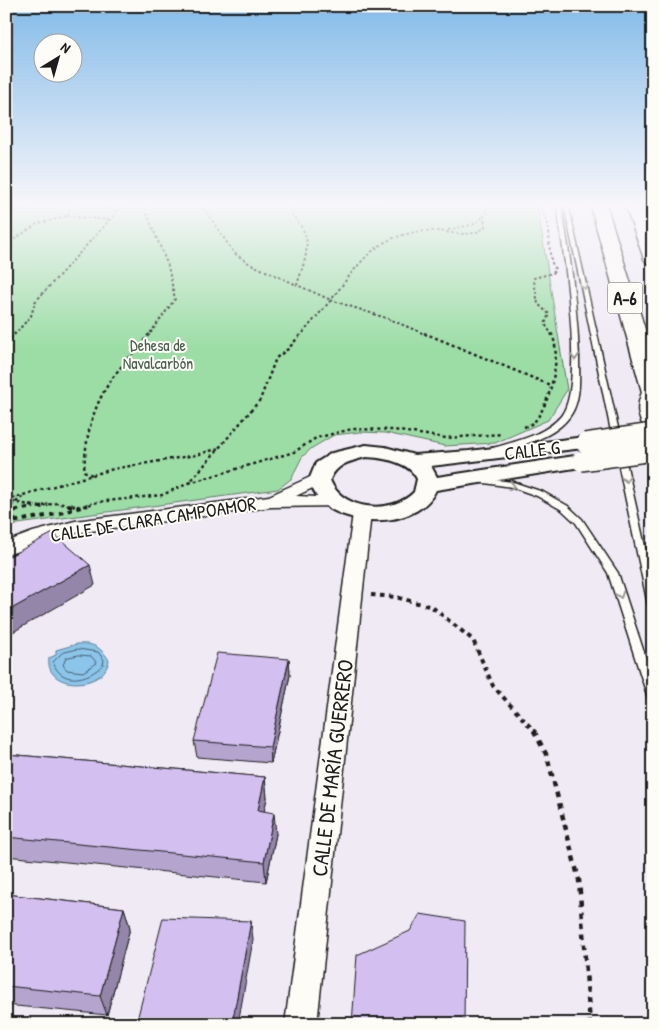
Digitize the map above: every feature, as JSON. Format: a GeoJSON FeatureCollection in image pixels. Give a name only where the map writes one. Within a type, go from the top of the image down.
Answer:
{"type":"FeatureCollection","features":[{"type":"Feature","properties":{"kind":"highway","name":"A-6"},"geometry":{"type":"LineString","coordinates":[[612,252],[653,392]]}},
{"type":"Feature","properties":{"kind":"highway"},"geometry":{"type":"LineString","coordinates":[[653,392],[648,406],[653,423]]}},
{"type":"Feature","properties":{"kind":"street","name":"CALLE G"},"geometry":{"type":"LineString","coordinates":[[427,485],[653,434]]}},
{"type":"Feature","properties":{"kind":"street"},"geometry":{"type":"LineString","coordinates":[[382,451],[410,461],[423,472],[427,485],[422,496],[404,509],[384,513],[362,513],[349,510],[331,502],[320,487],[319,478],[322,470],[329,463],[351,453],[382,451]]}},
{"type":"Feature","properties":{"kind":"street","name":"CALLE G"},"geometry":{"type":"LineString","coordinates":[[410,461],[469,457],[653,451]]}},
{"type":"Feature","properties":{"kind":"street","name":"CALLE DE CLARA CAMPOAMOR"},"geometry":{"type":"LineString","coordinates":[[272,501],[319,478]]}},
{"type":"Feature","properties":{"kind":"street","name":"CALLE DE CLARA CAMPOAMOR"},"geometry":{"type":"LineString","coordinates":[[6,549],[40,536],[75,527],[272,501],[331,502]]}},
{"type":"Feature","properties":{"kind":"street","name":"CALLE DE MARÍA GUERRERO"},"geometry":{"type":"LineString","coordinates":[[301,1024],[362,513]]}},
{"type":"Feature","properties":{"kind":"lane"},"geometry":{"type":"LineString","coordinates":[[469,457],[530,440],[558,425],[571,408],[577,389],[573,315],[565,252]]}},
{"type":"Feature","properties":{"kind":"lane"},"geometry":{"type":"LineString","coordinates":[[576,252],[653,605]]}},
{"type":"Feature","properties":{"kind":"lane"},"geometry":{"type":"LineString","coordinates":[[464,478],[513,485],[540,494],[565,508],[579,521],[613,573],[653,698]]}},
{"type":"Feature","properties":{"kind":"path"},"geometry":{"type":"LineString","coordinates":[[6,343],[31,316],[35,302],[81,252]]}},
{"type":"Feature","properties":{"kind":"path"},"geometry":{"type":"LineString","coordinates":[[92,475],[84,471],[86,437],[104,393],[125,362],[133,356],[175,299],[168,266],[162,252]]}},
{"type":"Feature","properties":{"kind":"path"},"geometry":{"type":"LineString","coordinates":[[233,252],[250,264],[331,300],[389,319],[550,385]]}},
{"type":"Feature","properties":{"kind":"path"},"geometry":{"type":"LineString","coordinates":[[297,285],[305,252]]}},
{"type":"Feature","properties":{"kind":"path"},"geometry":{"type":"LineString","coordinates":[[189,483],[221,448],[260,400],[276,358],[288,349],[352,274],[374,252]]}},
{"type":"Feature","properties":{"kind":"path"},"geometry":{"type":"LineString","coordinates":[[521,429],[534,422],[547,398],[556,363],[555,340],[545,324],[549,314],[538,304],[538,292],[534,285],[534,278],[553,274],[554,269],[550,252]]}},
{"type":"Feature","properties":{"kind":"path"},"geometry":{"type":"LineString","coordinates":[[6,523],[57,514],[98,502],[162,495],[189,483],[294,452],[316,438],[352,429],[393,430],[446,438],[511,432]]}},
{"type":"Feature","properties":{"kind":"path"},"geometry":{"type":"LineString","coordinates":[[6,500],[113,469],[196,455],[221,448]]}},
{"type":"Feature","properties":{"kind":"path"},"geometry":{"type":"LineString","coordinates":[[6,511],[28,493]]}},
{"type":"Feature","properties":{"kind":"path"},"geometry":{"type":"LineString","coordinates":[[6,500],[37,506]]}},
{"type":"Feature","properties":{"kind":"path"},"geometry":{"type":"LineString","coordinates":[[6,511],[56,503],[80,507]]}},
{"type":"Feature","properties":{"kind":"path"},"geometry":{"type":"LineString","coordinates":[[6,518],[21,520]]}},
{"type":"Feature","properties":{"kind":"path"},"geometry":{"type":"LineString","coordinates":[[353,593],[396,597],[432,607],[455,624],[473,640],[493,686],[534,732],[548,756],[579,880],[590,1024]]}},
{"type":"Feature","properties":{"kind":"green space","name":"Dehesa de Navalcarbón"},"geometry":{"type":"Polygon","coordinates":[[[6,252],[545,252],[567,390],[548,420],[495,443],[445,446],[386,433],[360,432],[334,435],[312,448],[302,457],[291,479],[278,489],[18,524],[6,531],[6,252]]]}},
{"type":"Feature","properties":{"kind":"water"},"geometry":{"type":"Polygon","coordinates":[[[77,644],[96,646],[109,660],[105,670],[87,682],[65,681],[56,677],[50,669],[49,658],[56,655],[56,650],[77,644]]]}},
{"type":"Feature","properties":{"kind":"building"},"geometry":{"type":"Polygon","coordinates":[[[53,533],[90,565],[6,612],[6,558],[53,533]]]}},
{"type":"Feature","properties":{"kind":"building"},"geometry":{"type":"Polygon","coordinates":[[[217,653],[289,659],[270,747],[194,741],[217,653]]]}},
{"type":"Feature","properties":{"kind":"building"},"geometry":{"type":"Polygon","coordinates":[[[6,754],[265,777],[258,810],[274,813],[264,862],[6,837],[6,754]]]}},
{"type":"Feature","properties":{"kind":"building"},"geometry":{"type":"Polygon","coordinates":[[[6,894],[124,908],[100,996],[6,986],[6,894]]]}},
{"type":"Feature","properties":{"kind":"building"},"geometry":{"type":"Polygon","coordinates":[[[420,914],[465,921],[464,1024],[352,1024],[357,955],[410,931],[420,914]]]}},
{"type":"Feature","properties":{"kind":"building"},"geometry":{"type":"Polygon","coordinates":[[[163,918],[251,921],[232,1024],[136,1024],[163,918]]]}}]}
